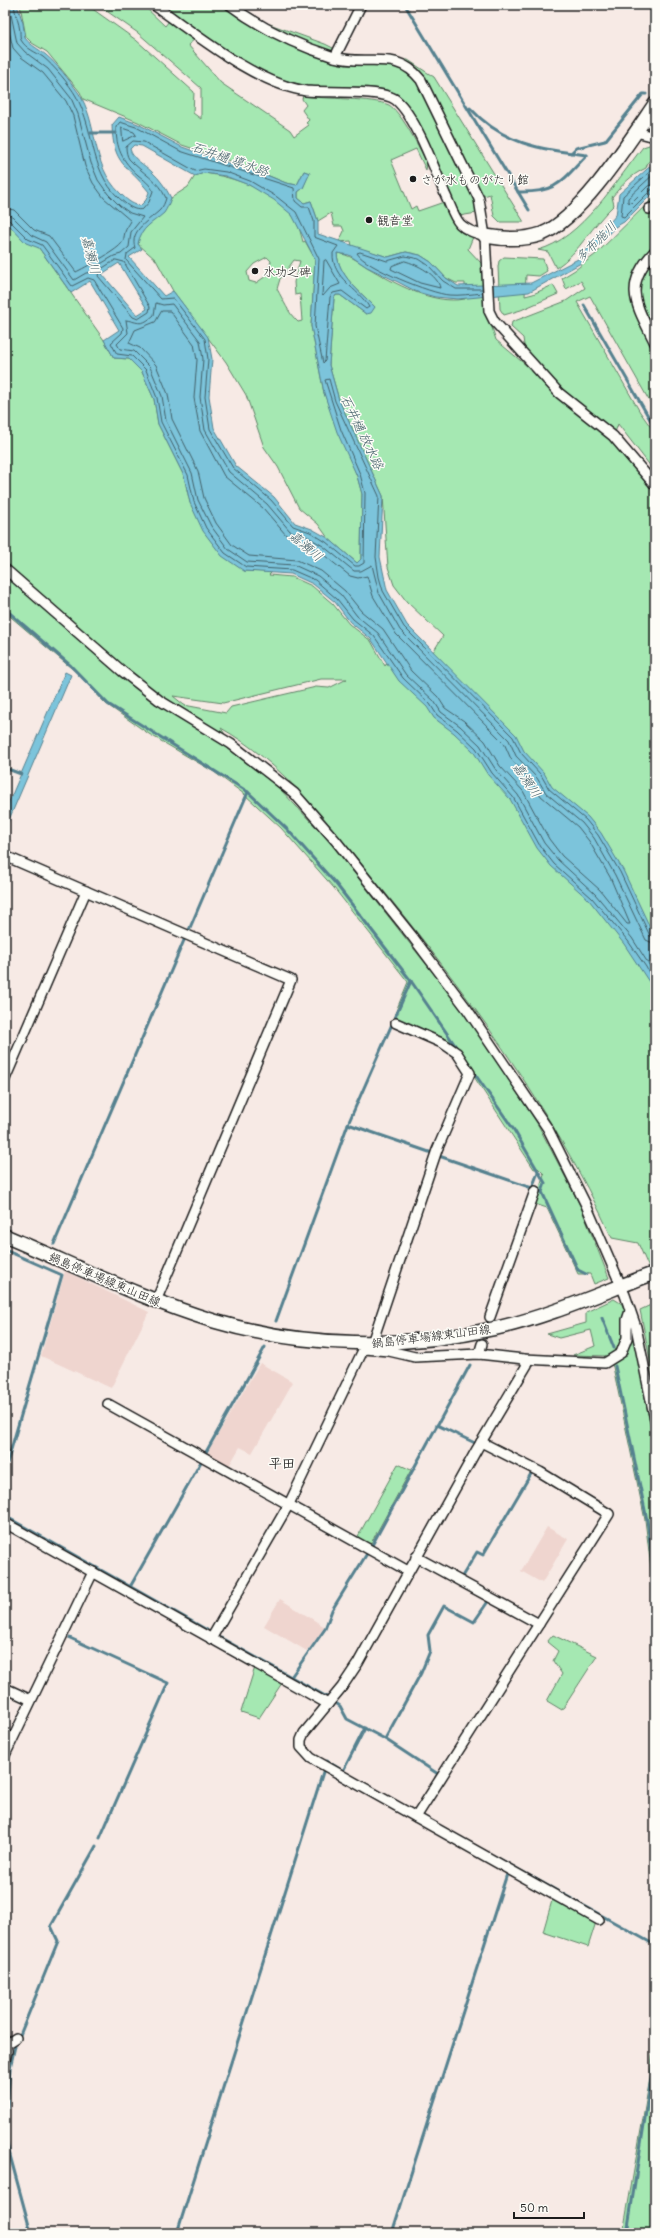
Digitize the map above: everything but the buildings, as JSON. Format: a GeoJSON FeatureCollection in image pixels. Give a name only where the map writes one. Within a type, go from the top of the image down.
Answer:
{"type":"FeatureCollection","features":[{"type":"Feature","properties":{"kind":"main road"},"geometry":{"type":"LineString","coordinates":[[485,236],[514,238],[541,234],[562,223],[592,190],[636,132],[655,104]]}},
{"type":"Feature","properties":{"kind":"main road","name":"鍋島停車場線東山田線"},"geometry":{"type":"LineString","coordinates":[[5,1236],[156,1301],[214,1321],[258,1332],[306,1339],[367,1345],[437,1338],[497,1328],[553,1311],[655,1273]]}},
{"type":"Feature","properties":{"kind":"street"},"geometry":{"type":"LineString","coordinates":[[154,5],[254,73],[275,82],[298,90],[378,94],[395,99],[411,120],[455,216],[468,230],[485,236]]}},
{"type":"Feature","properties":{"kind":"street"},"geometry":{"type":"LineString","coordinates":[[230,5],[247,18],[278,36],[335,57],[358,61],[393,61],[404,64],[414,71],[421,80],[479,199],[485,236],[489,311],[494,321],[558,393],[613,436],[655,485]]}},
{"type":"Feature","properties":{"kind":"street"},"geometry":{"type":"LineString","coordinates":[[335,57],[362,5]]}},
{"type":"Feature","properties":{"kind":"street"},"geometry":{"type":"LineString","coordinates":[[636,132],[655,137]]}},
{"type":"Feature","properties":{"kind":"street"},"geometry":{"type":"LineString","coordinates":[[655,251],[645,262],[636,279],[635,296],[655,344]]}},
{"type":"Feature","properties":{"kind":"street"},"geometry":{"type":"LineString","coordinates":[[7,572],[122,671],[159,700],[231,744],[261,765],[294,793],[336,841],[412,936],[467,1009],[548,1129],[624,1285],[630,1311],[636,1326],[655,1420]]}},
{"type":"Feature","properties":{"kind":"street"},"geometry":{"type":"LineString","coordinates":[[5,856],[291,980],[156,1301]]}},
{"type":"Feature","properties":{"kind":"street"},"geometry":{"type":"LineString","coordinates":[[5,1079],[86,891]]}},
{"type":"Feature","properties":{"kind":"street"},"geometry":{"type":"LineString","coordinates":[[211,1639],[289,1504],[367,1345],[437,1150],[470,1073],[457,1053],[444,1044],[396,1023]]}},
{"type":"Feature","properties":{"kind":"street"},"geometry":{"type":"LineString","coordinates":[[490,1316],[535,1191]]}},
{"type":"Feature","properties":{"kind":"street"},"geometry":{"type":"LineString","coordinates":[[367,1345],[416,1357],[479,1354],[524,1359],[605,1363],[614,1359],[621,1352],[627,1338],[627,1320],[630,1311]]}},
{"type":"Feature","properties":{"kind":"street"},"geometry":{"type":"LineString","coordinates":[[479,1354],[482,1344]]}},
{"type":"Feature","properties":{"kind":"street"},"geometry":{"type":"LineString","coordinates":[[524,1359],[527,1365],[481,1442],[358,1663],[331,1701],[304,1733],[301,1740],[301,1747],[304,1752],[416,1818],[599,1920]]}},
{"type":"Feature","properties":{"kind":"street"},"geometry":{"type":"LineString","coordinates":[[108,1404],[408,1571]]}},
{"type":"Feature","properties":{"kind":"street"},"geometry":{"type":"LineString","coordinates":[[416,1818],[609,1514],[540,1472],[481,1442]]}},
{"type":"Feature","properties":{"kind":"street"},"geometry":{"type":"LineString","coordinates":[[5,1523],[211,1639],[331,1701]]}},
{"type":"Feature","properties":{"kind":"street"},"geometry":{"type":"LineString","coordinates":[[416,1557],[539,1624]]}},
{"type":"Feature","properties":{"kind":"street"},"geometry":{"type":"LineString","coordinates":[[5,1755],[93,1572]]}},
{"type":"Feature","properties":{"kind":"street"},"geometry":{"type":"LineString","coordinates":[[5,1688],[31,1700]]}},
{"type":"Feature","properties":{"kind":"street"},"geometry":{"type":"LineString","coordinates":[[5,2060],[7,2051],[5,2045],[16,2038]]}},
{"type":"Feature","properties":{"kind":"shaded area"},"geometry":{"type":"Polygon","coordinates":[[[65,1271],[149,1312],[111,1388],[41,1356],[65,1271]]]}},
{"type":"Feature","properties":{"kind":"shaded area"},"geometry":{"type":"Polygon","coordinates":[[[260,1363],[293,1382],[252,1453],[240,1447],[229,1466],[207,1453],[260,1363]]]}},
{"type":"Feature","properties":{"kind":"shaded area"},"geometry":{"type":"Polygon","coordinates":[[[547,1527],[568,1539],[542,1583],[521,1571],[547,1527]]]}},
{"type":"Feature","properties":{"kind":"shaded area"},"geometry":{"type":"Polygon","coordinates":[[[280,1599],[325,1627],[307,1651],[264,1626],[280,1599]]]}},
{"type":"Feature","properties":{"kind":"green space"},"geometry":{"type":"Polygon","coordinates":[[[20,5],[87,5],[136,40],[194,92],[193,113],[201,119],[201,88],[138,33],[98,5],[143,5],[165,26],[169,21],[195,39],[188,45],[221,83],[290,130],[294,136],[309,125],[306,123],[309,120],[302,110],[306,105],[302,99],[303,96],[372,101],[389,105],[405,123],[427,164],[426,170],[416,149],[391,160],[411,209],[416,206],[418,211],[444,202],[449,213],[456,222],[463,230],[473,237],[468,249],[482,264],[486,309],[496,340],[527,366],[523,338],[511,327],[512,322],[566,301],[585,288],[581,281],[566,289],[562,278],[596,254],[655,196],[655,411],[590,296],[577,302],[640,412],[655,433],[655,472],[618,424],[612,441],[648,485],[655,491],[655,1282],[638,1243],[612,1238],[588,1189],[533,1094],[471,1003],[404,916],[301,793],[263,758],[243,742],[221,728],[239,757],[279,788],[329,841],[463,1011],[537,1123],[580,1205],[609,1278],[594,1284],[590,1274],[578,1274],[547,1208],[535,1204],[544,1174],[538,1168],[534,1169],[454,1046],[393,1018],[408,982],[334,888],[281,828],[244,794],[214,772],[149,734],[106,704],[77,673],[5,612],[5,143],[39,248],[104,340],[114,358],[129,359],[142,372],[154,399],[158,424],[184,476],[190,503],[244,571],[272,572],[269,575],[292,577],[312,586],[333,604],[349,624],[371,641],[385,666],[387,663],[404,685],[433,652],[443,636],[407,602],[394,585],[388,567],[383,496],[339,400],[329,365],[334,298],[336,295],[340,295],[366,314],[375,307],[351,283],[341,269],[337,253],[353,258],[401,286],[427,296],[452,300],[465,299],[465,283],[456,283],[446,278],[431,262],[420,255],[406,252],[388,257],[352,246],[351,241],[339,242],[344,231],[342,226],[334,226],[331,213],[318,221],[311,201],[304,203],[298,198],[298,192],[303,188],[309,173],[304,171],[297,185],[286,183],[245,166],[182,145],[138,122],[83,99],[80,92],[47,52],[32,43],[26,37],[20,5]],[[321,679],[223,703],[173,696],[184,705],[226,713],[231,707],[316,687],[329,688],[347,679],[321,679]]]}},
{"type":"Feature","properties":{"kind":"green space"},"geometry":{"type":"Polygon","coordinates":[[[161,5],[238,5],[253,18],[325,44],[345,54],[408,60],[434,77],[524,222],[500,222],[494,216],[490,194],[475,199],[477,213],[459,216],[425,135],[409,106],[401,97],[382,89],[309,86],[269,74],[231,54],[161,5]]]}},
{"type":"Feature","properties":{"kind":"green space"},"geometry":{"type":"Polygon","coordinates":[[[655,143],[655,160],[648,162],[646,168],[631,177],[619,188],[612,197],[614,205],[572,254],[556,268],[548,252],[538,250],[554,244],[583,222],[609,192],[643,147],[655,143]]]}},
{"type":"Feature","properties":{"kind":"green space"},"geometry":{"type":"Polygon","coordinates":[[[204,173],[240,181],[273,198],[296,220],[303,242],[305,241],[315,259],[311,326],[324,393],[357,476],[362,494],[361,560],[357,563],[328,538],[318,524],[299,508],[278,467],[264,447],[246,395],[226,362],[173,291],[156,260],[138,244],[139,236],[146,227],[164,212],[171,198],[188,187],[195,176],[204,173]],[[267,257],[254,264],[247,272],[249,281],[256,283],[266,276],[271,261],[267,257]],[[294,260],[280,279],[277,289],[289,311],[298,322],[302,321],[300,294],[295,295],[294,282],[300,261],[294,260]]]}},
{"type":"Feature","properties":{"kind":"green space"},"geometry":{"type":"Polygon","coordinates":[[[504,257],[543,259],[547,271],[539,276],[526,275],[525,296],[553,285],[558,294],[521,310],[504,315],[500,309],[498,267],[499,261],[504,257]]]}},
{"type":"Feature","properties":{"kind":"green space"},"geometry":{"type":"Polygon","coordinates":[[[614,1299],[622,1304],[633,1332],[655,1451],[655,1600],[645,1520],[613,1367],[607,1356],[573,1355],[595,1346],[591,1330],[559,1338],[547,1334],[586,1323],[586,1312],[614,1299]]]}},
{"type":"Feature","properties":{"kind":"green space"},"geometry":{"type":"Polygon","coordinates":[[[655,1303],[655,1384],[640,1310],[655,1303]]]}},
{"type":"Feature","properties":{"kind":"green space"},"geometry":{"type":"Polygon","coordinates":[[[398,1464],[411,1470],[370,1545],[357,1538],[398,1464]]]}},
{"type":"Feature","properties":{"kind":"green space"},"geometry":{"type":"Polygon","coordinates":[[[553,1635],[597,1656],[562,1710],[547,1701],[562,1674],[553,1661],[558,1651],[547,1642],[553,1635]]]}},
{"type":"Feature","properties":{"kind":"green space"},"geometry":{"type":"Polygon","coordinates":[[[255,1667],[282,1683],[259,1718],[241,1712],[255,1667]]]}},
{"type":"Feature","properties":{"kind":"green space"},"geometry":{"type":"Polygon","coordinates":[[[553,1897],[596,1922],[588,1947],[543,1932],[553,1897]]]}},
{"type":"Feature","properties":{"kind":"green space"},"geometry":{"type":"Polygon","coordinates":[[[655,2022],[655,2233],[623,2233],[650,2078],[655,2022]]]}},
{"type":"Feature","properties":{"kind":"water"},"geometry":{"type":"Polygon","coordinates":[[[5,5],[17,5],[23,23],[25,38],[55,63],[78,92],[85,104],[99,156],[110,182],[131,203],[140,206],[146,200],[149,192],[118,157],[113,139],[112,125],[119,117],[138,124],[182,147],[242,168],[259,172],[286,183],[297,185],[304,171],[310,173],[303,188],[298,192],[298,198],[304,203],[311,201],[318,221],[318,234],[388,257],[406,252],[420,255],[431,262],[446,278],[458,286],[531,283],[580,258],[616,215],[619,194],[655,162],[655,191],[624,222],[615,227],[581,263],[529,292],[458,299],[435,297],[417,292],[367,267],[349,255],[337,253],[341,269],[351,283],[375,307],[371,313],[366,314],[340,295],[336,295],[334,298],[329,365],[339,400],[383,496],[380,557],[387,590],[407,625],[516,735],[524,751],[544,773],[552,787],[588,817],[601,833],[623,870],[655,938],[655,991],[624,944],[589,900],[551,866],[537,848],[510,799],[488,775],[473,751],[454,733],[434,718],[427,707],[399,681],[371,639],[350,622],[335,602],[313,584],[291,574],[244,571],[222,556],[203,531],[190,503],[184,476],[158,424],[154,399],[142,372],[129,359],[114,358],[104,340],[119,330],[90,281],[71,293],[39,248],[26,243],[5,221],[5,5]],[[134,145],[130,149],[131,153],[158,178],[171,198],[164,213],[142,233],[138,244],[142,249],[129,257],[164,296],[173,291],[208,337],[212,359],[209,396],[214,428],[236,466],[274,497],[295,523],[312,529],[328,538],[357,563],[361,559],[362,494],[357,476],[337,432],[324,393],[311,326],[315,259],[292,215],[274,200],[249,185],[225,176],[204,173],[195,176],[142,146],[134,145]],[[119,263],[102,274],[137,315],[147,309],[119,263]]]}},
{"type":"Feature","properties":{"kind":"water"},"geometry":{"type":"Polygon","coordinates":[[[65,672],[71,675],[5,829],[5,811],[65,672]]]}},
{"type":"Feature","properties":{"kind":"waterway"},"geometry":{"type":"LineString","coordinates":[[405,5],[529,210]]}},
{"type":"Feature","properties":{"kind":"waterway"},"geometry":{"type":"LineString","coordinates":[[571,153],[576,148],[605,141],[643,94],[646,94]]}},
{"type":"Feature","properties":{"kind":"waterway"},"geometry":{"type":"LineString","coordinates":[[470,108],[496,130],[510,138],[538,147],[587,155]]}},
{"type":"Feature","properties":{"kind":"waterway"},"geometry":{"type":"LineString","coordinates":[[90,133],[116,133]]}},
{"type":"Feature","properties":{"kind":"waterway"},"geometry":{"type":"LineString","coordinates":[[518,192],[531,192],[550,188],[564,179],[587,155]]}},
{"type":"Feature","properties":{"kind":"waterway"},"geometry":{"type":"LineString","coordinates":[[584,305],[655,428]]}},
{"type":"Feature","properties":{"kind":"waterway"},"geometry":{"type":"LineString","coordinates":[[5,609],[71,666],[108,704],[248,792],[287,829],[336,884],[411,981],[459,1051]]}},
{"type":"Feature","properties":{"kind":"waterway"},"geometry":{"type":"LineString","coordinates":[[5,768],[21,774]]}},
{"type":"Feature","properties":{"kind":"waterway"},"geometry":{"type":"LineString","coordinates":[[189,930],[248,792]]}},
{"type":"Feature","properties":{"kind":"waterway"},"geometry":{"type":"LineString","coordinates":[[54,1244],[185,938]]}},
{"type":"Feature","properties":{"kind":"waterway"},"geometry":{"type":"LineString","coordinates":[[276,1321],[348,1124],[411,981]]}},
{"type":"Feature","properties":{"kind":"waterway"},"geometry":{"type":"LineString","coordinates":[[472,1070],[514,1130],[545,1183],[542,1192],[578,1270],[586,1274]]}},
{"type":"Feature","properties":{"kind":"waterway"},"geometry":{"type":"LineString","coordinates":[[348,1124],[432,1153]]}},
{"type":"Feature","properties":{"kind":"waterway"},"geometry":{"type":"LineString","coordinates":[[439,1156],[532,1188]]}},
{"type":"Feature","properties":{"kind":"waterway"},"geometry":{"type":"LineString","coordinates":[[531,1191],[538,1172]]}},
{"type":"Feature","properties":{"kind":"waterway"},"geometry":{"type":"LineString","coordinates":[[5,1250],[62,1275],[5,1470]]}},
{"type":"Feature","properties":{"kind":"waterway"},"geometry":{"type":"LineString","coordinates":[[602,1318],[614,1348]]}},
{"type":"Feature","properties":{"kind":"waterway"},"geometry":{"type":"LineString","coordinates":[[206,1452],[265,1347]]}},
{"type":"Feature","properties":{"kind":"waterway"},"geometry":{"type":"LineString","coordinates":[[371,1547],[470,1365]]}},
{"type":"Feature","properties":{"kind":"waterway"},"geometry":{"type":"LineString","coordinates":[[615,1366],[647,1520],[655,1580]]}},
{"type":"Feature","properties":{"kind":"waterway"},"geometry":{"type":"LineString","coordinates":[[437,1425],[475,1443]]}},
{"type":"Feature","properties":{"kind":"waterway"},"geometry":{"type":"LineString","coordinates":[[130,1587],[202,1460]]}},
{"type":"Feature","properties":{"kind":"waterway"},"geometry":{"type":"LineString","coordinates":[[463,1579],[461,1578],[477,1552],[483,1555],[532,1472],[530,1471]]}},
{"type":"Feature","properties":{"kind":"waterway"},"geometry":{"type":"LineString","coordinates":[[5,1516],[207,1630]]}},
{"type":"Feature","properties":{"kind":"waterway"},"geometry":{"type":"LineString","coordinates":[[291,1677],[325,1629],[332,1610],[368,1552]]}},
{"type":"Feature","properties":{"kind":"waterway"},"geometry":{"type":"LineString","coordinates":[[385,1739],[421,1673],[430,1651],[428,1635],[444,1606],[474,1622],[489,1600]]}},
{"type":"Feature","properties":{"kind":"waterway"},"geometry":{"type":"LineString","coordinates":[[70,1638],[168,1683],[100,1838]]}},
{"type":"Feature","properties":{"kind":"waterway"},"geometry":{"type":"LineString","coordinates":[[221,1638],[327,1697],[340,1706],[347,1719],[385,1739],[438,1774],[436,1777]]}},
{"type":"Feature","properties":{"kind":"waterway"},"geometry":{"type":"LineString","coordinates":[[327,1761],[343,1771],[365,1728]]}},
{"type":"Feature","properties":{"kind":"waterway"},"geometry":{"type":"LineString","coordinates":[[177,2233],[323,1772]]}},
{"type":"Feature","properties":{"kind":"waterway"},"geometry":{"type":"LineString","coordinates":[[20,2035],[58,1941],[51,1926],[96,1846]]}},
{"type":"Feature","properties":{"kind":"waterway"},"geometry":{"type":"LineString","coordinates":[[496,1857],[655,1945]]}},
{"type":"Feature","properties":{"kind":"waterway"},"geometry":{"type":"LineString","coordinates":[[392,2233],[507,1874]]}},
{"type":"Feature","properties":{"kind":"waterway"},"geometry":{"type":"LineString","coordinates":[[15,2046],[10,2068],[5,2137],[31,2233]]}},
{"type":"Feature","properties":{"kind":"waterway"},"geometry":{"type":"LineString","coordinates":[[627,2233],[655,2054]]}},
{"type":"Feature","properties":{"kind":"place","name":"さが水ものがたり館"},"geometry":{"type":"Point","coordinates":[413,179]}},
{"type":"Feature","properties":{"kind":"place","name":"観音堂"},"geometry":{"type":"Point","coordinates":[369,220]}},
{"type":"Feature","properties":{"kind":"place","name":"水功之碑"},"geometry":{"type":"Point","coordinates":[255,271]}},
{"type":"Feature","properties":{"kind":"district","name":"平田"},"geometry":{"type":"Point","coordinates":[282,1463]}},
{"type":"Feature","properties":{"kind":"water label","name":"石井樋 導水路"},"geometry":{"type":"Point","coordinates":[230,159]}},
{"type":"Feature","properties":{"kind":"water label","name":"多布施川"},"geometry":{"type":"Point","coordinates":[596,242]}},
{"type":"Feature","properties":{"kind":"water label","name":"嘉瀬川"},"geometry":{"type":"Point","coordinates":[91,255]}},
{"type":"Feature","properties":{"kind":"water label","name":"石井樋 放水路"},"geometry":{"type":"Point","coordinates":[362,432]}},
{"type":"Feature","properties":{"kind":"water label","name":"嘉瀬川"},"geometry":{"type":"Point","coordinates":[306,546]}},
{"type":"Feature","properties":{"kind":"water label","name":"嘉瀬川"},"geometry":{"type":"Point","coordinates":[527,780]}}]}
